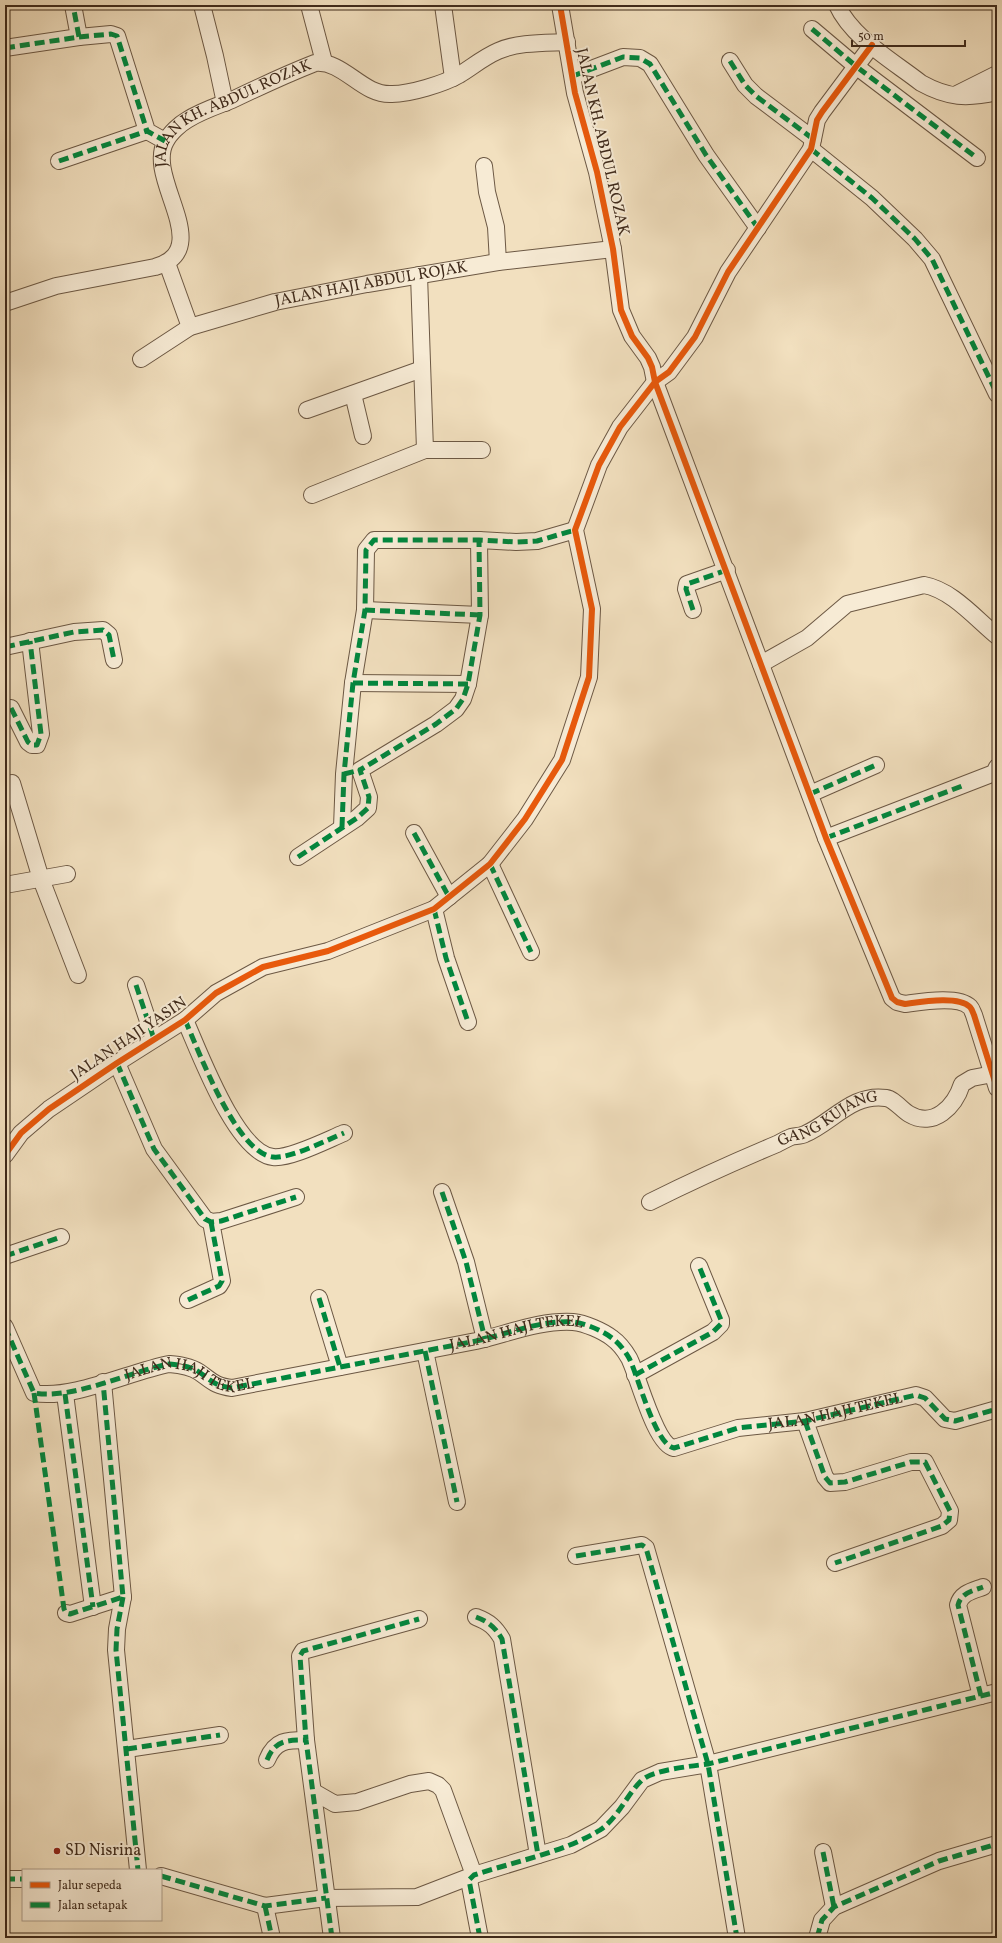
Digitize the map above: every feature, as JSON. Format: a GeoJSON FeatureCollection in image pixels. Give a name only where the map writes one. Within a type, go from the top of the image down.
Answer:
{"type":"FeatureCollection","features":[{"type":"Feature","properties":{"kind":"street"},"geometry":{"type":"LineString","coordinates":[[73,5],[79,37]]}},
{"type":"Feature","properties":{"kind":"street"},"geometry":{"type":"LineString","coordinates":[[202,5],[225,103]]}},
{"type":"Feature","properties":{"kind":"street"},"geometry":{"type":"LineString","coordinates":[[309,5],[324,62]]}},
{"type":"Feature","properties":{"kind":"street"},"geometry":{"type":"LineString","coordinates":[[443,5],[453,78]]}},
{"type":"Feature","properties":{"kind":"street"},"geometry":{"type":"LineString","coordinates":[[560,5],[567,42]]}},
{"type":"Feature","properties":{"kind":"street"},"geometry":{"type":"LineString","coordinates":[[837,5],[848,24],[872,45],[921,83],[942,94],[979,95],[997,92]]}},
{"type":"Feature","properties":{"kind":"street"},"geometry":{"type":"LineString","coordinates":[[812,29],[857,67],[977,158]]}},
{"type":"Feature","properties":{"kind":"street"},"geometry":{"type":"LineString","coordinates":[[5,48],[79,37],[111,34],[117,36],[147,131],[165,141]]}},
{"type":"Feature","properties":{"kind":"street","name":"JALAN KH. ABDUL ROZAK"},"geometry":{"type":"LineString","coordinates":[[167,263],[175,256],[179,249],[181,232],[161,158],[165,141],[187,120],[301,69],[324,62],[365,87],[379,93],[390,95],[403,94],[453,78],[491,54],[506,48],[567,42],[575,93],[598,177],[613,249],[621,310],[632,336],[648,358],[652,367],[655,382],[826,838],[892,998],[897,1002],[905,1004],[953,1000],[962,1002],[970,1007],[974,1015],[995,1081]]}},
{"type":"Feature","properties":{"kind":"street"},"geometry":{"type":"LineString","coordinates":[[342,827],[352,772],[353,683],[365,610],[366,550],[374,540],[537,541],[575,530],[599,465],[620,427],[655,382],[669,372],[695,337],[728,272],[812,144],[817,120],[872,45]]}},
{"type":"Feature","properties":{"kind":"street"},"geometry":{"type":"LineString","coordinates":[[572,76],[623,57],[640,58],[650,64],[706,155],[758,228]]}},
{"type":"Feature","properties":{"kind":"street"},"geometry":{"type":"LineString","coordinates":[[730,61],[745,85],[756,96],[872,198],[915,239],[932,259],[997,394]]}},
{"type":"Feature","properties":{"kind":"street"},"geometry":{"type":"LineString","coordinates":[[954,95],[997,74]]}},
{"type":"Feature","properties":{"kind":"street"},"geometry":{"type":"LineString","coordinates":[[59,161],[147,131]]}},
{"type":"Feature","properties":{"kind":"street"},"geometry":{"type":"LineString","coordinates":[[484,166],[487,192],[496,224],[498,262]]}},
{"type":"Feature","properties":{"kind":"street","name":"JALAN HAJI ABDUL ROJAK"},"geometry":{"type":"LineString","coordinates":[[141,359],[190,327],[275,302],[418,275],[498,262],[613,249]]}},
{"type":"Feature","properties":{"kind":"street"},"geometry":{"type":"LineString","coordinates":[[5,303],[56,286],[167,263],[190,327]]}},
{"type":"Feature","properties":{"kind":"street"},"geometry":{"type":"LineString","coordinates":[[418,275],[425,450]]}},
{"type":"Feature","properties":{"kind":"street"},"geometry":{"type":"LineString","coordinates":[[307,410],[422,369]]}},
{"type":"Feature","properties":{"kind":"street"},"geometry":{"type":"LineString","coordinates":[[353,394],[363,436]]}},
{"type":"Feature","properties":{"kind":"street"},"geometry":{"type":"LineString","coordinates":[[312,495],[425,450],[482,450]]}},
{"type":"Feature","properties":{"kind":"street","name":"JALAN HAJI YASIN"},"geometry":{"type":"LineString","coordinates":[[5,1154],[21,1133],[49,1109],[117,1063],[185,1020],[216,993],[263,967],[328,952],[434,909],[490,864],[525,819],[562,760],[589,677],[592,610],[575,530]]}},
{"type":"Feature","properties":{"kind":"street"},"geometry":{"type":"LineString","coordinates":[[352,772],[436,724],[456,709],[464,699],[480,615],[479,540]]}},
{"type":"Feature","properties":{"kind":"street"},"geometry":{"type":"LineString","coordinates":[[692,610],[686,589],[687,584],[726,570]]}},
{"type":"Feature","properties":{"kind":"street"},"geometry":{"type":"LineString","coordinates":[[761,664],[807,638],[848,604],[924,585],[934,587],[944,593],[997,636]]}},
{"type":"Feature","properties":{"kind":"street"},"geometry":{"type":"LineString","coordinates":[[365,610],[480,615]]}},
{"type":"Feature","properties":{"kind":"street"},"geometry":{"type":"LineString","coordinates":[[5,647],[74,632],[103,630],[109,635],[114,660]]}},
{"type":"Feature","properties":{"kind":"street"},"geometry":{"type":"LineString","coordinates":[[11,708],[28,742],[32,745],[37,744],[41,734],[30,641]]}},
{"type":"Feature","properties":{"kind":"street"},"geometry":{"type":"LineString","coordinates":[[353,683],[468,684]]}},
{"type":"Feature","properties":{"kind":"street"},"geometry":{"type":"LineString","coordinates":[[810,794],[876,765]]}},
{"type":"Feature","properties":{"kind":"street"},"geometry":{"type":"LineString","coordinates":[[826,838],[962,786],[994,772],[997,766]]}},
{"type":"Feature","properties":{"kind":"street"},"geometry":{"type":"LineString","coordinates":[[298,857],[357,818],[368,808],[370,803],[369,797],[352,772]]}},
{"type":"Feature","properties":{"kind":"street"},"geometry":{"type":"LineString","coordinates":[[12,783],[42,879],[78,975]]}},
{"type":"Feature","properties":{"kind":"street"},"geometry":{"type":"LineString","coordinates":[[414,833],[449,897]]}},
{"type":"Feature","properties":{"kind":"street"},"geometry":{"type":"LineString","coordinates":[[490,864],[531,952]]}},
{"type":"Feature","properties":{"kind":"street"},"geometry":{"type":"LineString","coordinates":[[5,886],[67,874]]}},
{"type":"Feature","properties":{"kind":"street"},"geometry":{"type":"LineString","coordinates":[[434,909],[446,958],[468,1022]]}},
{"type":"Feature","properties":{"kind":"street"},"geometry":{"type":"LineString","coordinates":[[136,985],[154,1039]]}},
{"type":"Feature","properties":{"kind":"street"},"geometry":{"type":"LineString","coordinates":[[185,1020],[233,1122],[259,1153],[273,1157],[290,1154],[344,1133]]}},
{"type":"Feature","properties":{"kind":"street"},"geometry":{"type":"LineString","coordinates":[[117,1063],[154,1149],[201,1215],[211,1222],[222,1281],[219,1286],[188,1300]]}},
{"type":"Feature","properties":{"kind":"street","name":"GANG KUJANG"},"geometry":{"type":"LineString","coordinates":[[650,1202],[747,1155],[790,1137],[805,1134],[858,1101],[888,1098],[910,1114],[923,1120],[933,1117],[951,1106],[958,1096],[962,1084],[972,1078],[995,1081]]}},
{"type":"Feature","properties":{"kind":"street"},"geometry":{"type":"LineString","coordinates":[[442,1192],[466,1262],[485,1339]]}},
{"type":"Feature","properties":{"kind":"street"},"geometry":{"type":"LineString","coordinates":[[211,1222],[296,1197]]}},
{"type":"Feature","properties":{"kind":"street"},"geometry":{"type":"LineString","coordinates":[[5,1256],[61,1237]]}},
{"type":"Feature","properties":{"kind":"street"},"geometry":{"type":"LineString","coordinates":[[635,1375],[713,1332],[721,1324],[721,1320],[699,1266]]}},
{"type":"Feature","properties":{"kind":"street"},"geometry":{"type":"LineString","coordinates":[[319,1298],[340,1367]]}},
{"type":"Feature","properties":{"kind":"street","name":"JALAN HAJI TEKEL"},"geometry":{"type":"LineString","coordinates":[[5,1327],[34,1393],[65,1394],[169,1364],[182,1365],[198,1371],[213,1383],[223,1387],[232,1388],[485,1339],[543,1324],[575,1322],[612,1338],[624,1349],[630,1360],[646,1404],[663,1440],[670,1448],[738,1428],[804,1421],[916,1395],[925,1398],[945,1419],[955,1421],[997,1409]]}},
{"type":"Feature","properties":{"kind":"street"},"geometry":{"type":"LineString","coordinates":[[425,1351],[457,1502]]}},
{"type":"Feature","properties":{"kind":"street"},"geometry":{"type":"LineString","coordinates":[[103,1382],[124,1597],[117,1629],[116,1650],[138,1869]]}},
{"type":"Feature","properties":{"kind":"street"},"geometry":{"type":"LineString","coordinates":[[65,1394],[93,1607]]}},
{"type":"Feature","properties":{"kind":"street"},"geometry":{"type":"LineString","coordinates":[[804,1421],[825,1477],[830,1483],[845,1482],[911,1462],[925,1462],[950,1511],[949,1520],[942,1526],[835,1563]]}},
{"type":"Feature","properties":{"kind":"street"},"geometry":{"type":"LineString","coordinates":[[576,1556],[642,1545],[646,1548],[708,1764],[737,1938]]}},
{"type":"Feature","properties":{"kind":"street"},"geometry":{"type":"LineString","coordinates":[[981,1696],[958,1605],[961,1598],[966,1593],[983,1587]]}},
{"type":"Feature","properties":{"kind":"street"},"geometry":{"type":"LineString","coordinates":[[66,1613],[70,1614],[124,1597]]}},
{"type":"Feature","properties":{"kind":"street"},"geometry":{"type":"LineString","coordinates":[[476,1617],[488,1622],[496,1628],[502,1638],[538,1855]]}},
{"type":"Feature","properties":{"kind":"street"},"geometry":{"type":"LineString","coordinates":[[332,1938],[306,1740],[300,1656],[303,1651],[419,1620]]}},
{"type":"Feature","properties":{"kind":"street"},"geometry":{"type":"LineString","coordinates":[[162,1876],[265,1906],[326,1898],[417,1897],[474,1874],[571,1845],[601,1829],[622,1807],[642,1780],[660,1772],[708,1764],[997,1692]]}},
{"type":"Feature","properties":{"kind":"street"},"geometry":{"type":"LineString","coordinates":[[127,1749],[220,1735]]}},
{"type":"Feature","properties":{"kind":"street"},"geometry":{"type":"LineString","coordinates":[[267,1760],[270,1751],[277,1744],[292,1740],[306,1740]]}},
{"type":"Feature","properties":{"kind":"street"},"geometry":{"type":"LineString","coordinates":[[314,1792],[335,1804],[357,1802],[410,1784],[429,1781],[438,1785],[442,1790],[474,1874]]}},
{"type":"Feature","properties":{"kind":"street"},"geometry":{"type":"LineString","coordinates":[[818,1938],[822,1920],[834,1907],[939,1861],[997,1844]]}},
{"type":"Feature","properties":{"kind":"street"},"geometry":{"type":"LineString","coordinates":[[823,1852],[834,1907]]}},
{"type":"Feature","properties":{"kind":"street"},"geometry":{"type":"LineString","coordinates":[[474,1874],[469,1880],[480,1938]]}},
{"type":"Feature","properties":{"kind":"street"},"geometry":{"type":"LineString","coordinates":[[5,1879],[22,1880]]}},
{"type":"Feature","properties":{"kind":"street"},"geometry":{"type":"LineString","coordinates":[[265,1906],[272,1938]]}},
{"type":"Feature","properties":{"kind":"marked path"},"geometry":{"type":"LineString","coordinates":[[5,48],[79,37],[73,5]]}},
{"type":"Feature","properties":{"kind":"marked path"},"geometry":{"type":"LineString","coordinates":[[812,29],[857,67],[977,158]]}},
{"type":"Feature","properties":{"kind":"marked path"},"geometry":{"type":"LineString","coordinates":[[79,37],[111,34],[117,36],[147,131],[165,141]]}},
{"type":"Feature","properties":{"kind":"marked path"},"geometry":{"type":"LineString","coordinates":[[573,76],[623,57],[640,58],[650,64],[706,155],[758,228]]}},
{"type":"Feature","properties":{"kind":"marked path"},"geometry":{"type":"LineString","coordinates":[[730,61],[745,85],[756,96],[813,139]]}},
{"type":"Feature","properties":{"kind":"marked path"},"geometry":{"type":"LineString","coordinates":[[59,161],[147,131]]}},
{"type":"Feature","properties":{"kind":"marked path"},"geometry":{"type":"LineString","coordinates":[[811,149],[872,198],[915,239],[932,259],[997,394]]}},
{"type":"Feature","properties":{"kind":"marked path"},"geometry":{"type":"LineString","coordinates":[[342,827],[344,774],[353,683],[365,610],[366,550],[374,540],[537,541],[575,530]]}},
{"type":"Feature","properties":{"kind":"marked path"},"geometry":{"type":"LineString","coordinates":[[298,857],[357,818],[368,808],[369,797],[360,770],[436,724],[456,709],[463,699],[468,684],[480,615],[479,540]]}},
{"type":"Feature","properties":{"kind":"marked path"},"geometry":{"type":"LineString","coordinates":[[693,610],[686,589],[687,584],[727,570]]}},
{"type":"Feature","properties":{"kind":"marked path"},"geometry":{"type":"LineString","coordinates":[[365,610],[480,615]]}},
{"type":"Feature","properties":{"kind":"marked path"},"geometry":{"type":"LineString","coordinates":[[5,647],[74,632],[103,630],[109,635],[114,660]]}},
{"type":"Feature","properties":{"kind":"marked path"},"geometry":{"type":"LineString","coordinates":[[11,708],[28,742],[32,745],[37,745],[41,734],[30,641]]}},
{"type":"Feature","properties":{"kind":"marked path"},"geometry":{"type":"LineString","coordinates":[[353,683],[468,684]]}},
{"type":"Feature","properties":{"kind":"marked path"},"geometry":{"type":"LineString","coordinates":[[810,794],[876,765]]}},
{"type":"Feature","properties":{"kind":"marked path"},"geometry":{"type":"LineString","coordinates":[[344,774],[360,770]]}},
{"type":"Feature","properties":{"kind":"marked path"},"geometry":{"type":"LineString","coordinates":[[826,838],[962,786]]}},
{"type":"Feature","properties":{"kind":"marked path"},"geometry":{"type":"LineString","coordinates":[[414,833],[449,897]]}},
{"type":"Feature","properties":{"kind":"marked path"},"geometry":{"type":"LineString","coordinates":[[490,864],[531,952]]}},
{"type":"Feature","properties":{"kind":"marked path"},"geometry":{"type":"LineString","coordinates":[[434,909],[446,958],[468,1022]]}},
{"type":"Feature","properties":{"kind":"marked path"},"geometry":{"type":"LineString","coordinates":[[136,985],[154,1039]]}},
{"type":"Feature","properties":{"kind":"marked path"},"geometry":{"type":"LineString","coordinates":[[185,1020],[220,1099],[246,1138],[259,1151],[273,1157],[280,1157],[298,1152],[344,1133]]}},
{"type":"Feature","properties":{"kind":"marked path"},"geometry":{"type":"LineString","coordinates":[[117,1063],[154,1149],[205,1219],[211,1222],[221,1221],[296,1197]]}},
{"type":"Feature","properties":{"kind":"marked path"},"geometry":{"type":"LineString","coordinates":[[442,1192],[466,1262],[485,1339]]}},
{"type":"Feature","properties":{"kind":"marked path"},"geometry":{"type":"LineString","coordinates":[[188,1300],[219,1286],[222,1281],[211,1222]]}},
{"type":"Feature","properties":{"kind":"marked path"},"geometry":{"type":"LineString","coordinates":[[5,1256],[61,1237]]}},
{"type":"Feature","properties":{"kind":"marked path"},"geometry":{"type":"LineString","coordinates":[[635,1375],[713,1332],[721,1324],[721,1320],[699,1266]]}},
{"type":"Feature","properties":{"kind":"marked path"},"geometry":{"type":"LineString","coordinates":[[319,1298],[340,1367]]}},
{"type":"Feature","properties":{"kind":"marked path"},"geometry":{"type":"LineString","coordinates":[[5,1327],[34,1393],[49,1394],[66,1393],[83,1389],[169,1364],[192,1368],[218,1384],[232,1388],[476,1341],[536,1325],[573,1322],[594,1328],[604,1333],[615,1340],[624,1350],[633,1367],[660,1435],[667,1444],[674,1448],[738,1428],[805,1421],[916,1395],[925,1398],[945,1419],[955,1421],[997,1409]]}},
{"type":"Feature","properties":{"kind":"marked path"},"geometry":{"type":"LineString","coordinates":[[425,1351],[457,1502]]}},
{"type":"Feature","properties":{"kind":"marked path"},"geometry":{"type":"LineString","coordinates":[[34,1393],[64,1609],[66,1613],[70,1614],[123,1597],[103,1382]]}},
{"type":"Feature","properties":{"kind":"marked path"},"geometry":{"type":"LineString","coordinates":[[65,1394],[93,1607]]}},
{"type":"Feature","properties":{"kind":"marked path"},"geometry":{"type":"LineString","coordinates":[[805,1421],[825,1477],[830,1483],[845,1482],[911,1462],[925,1462],[950,1511],[949,1520],[942,1526],[835,1563]]}},
{"type":"Feature","properties":{"kind":"marked path"},"geometry":{"type":"LineString","coordinates":[[576,1556],[642,1545],[646,1548],[708,1764],[737,1938]]}},
{"type":"Feature","properties":{"kind":"marked path"},"geometry":{"type":"LineString","coordinates":[[981,1696],[958,1605],[959,1601],[964,1595],[983,1587]]}},
{"type":"Feature","properties":{"kind":"marked path"},"geometry":{"type":"LineString","coordinates":[[123,1597],[117,1629],[116,1650],[138,1869]]}},
{"type":"Feature","properties":{"kind":"marked path"},"geometry":{"type":"LineString","coordinates":[[476,1617],[491,1625],[502,1639],[538,1855]]}},
{"type":"Feature","properties":{"kind":"marked path"},"geometry":{"type":"LineString","coordinates":[[332,1938],[306,1740],[300,1656],[303,1651],[419,1619]]}},
{"type":"Feature","properties":{"kind":"marked path"},"geometry":{"type":"LineString","coordinates":[[480,1938],[469,1880],[474,1875],[538,1856],[586,1838],[600,1830],[612,1819],[636,1787],[646,1777],[662,1771],[708,1764],[997,1692]]}},
{"type":"Feature","properties":{"kind":"marked path"},"geometry":{"type":"LineString","coordinates":[[127,1749],[220,1735]]}},
{"type":"Feature","properties":{"kind":"marked path"},"geometry":{"type":"LineString","coordinates":[[267,1760],[274,1748],[282,1742],[306,1740]]}},
{"type":"Feature","properties":{"kind":"marked path"},"geometry":{"type":"LineString","coordinates":[[817,1938],[822,1920],[834,1907],[939,1861],[997,1844]]}},
{"type":"Feature","properties":{"kind":"marked path"},"geometry":{"type":"LineString","coordinates":[[823,1852],[834,1907]]}},
{"type":"Feature","properties":{"kind":"marked path"},"geometry":{"type":"LineString","coordinates":[[162,1876],[265,1906],[326,1898]]}},
{"type":"Feature","properties":{"kind":"marked path"},"geometry":{"type":"LineString","coordinates":[[5,1879],[22,1879]]}},
{"type":"Feature","properties":{"kind":"marked path"},"geometry":{"type":"LineString","coordinates":[[265,1906],[272,1938]]}},
{"type":"Feature","properties":{"kind":"cycle path"},"geometry":{"type":"LineString","coordinates":[[560,5],[575,93],[597,172],[613,249],[621,310],[632,336],[648,358],[652,367],[655,382],[826,838],[892,998],[897,1002],[905,1004],[948,1000],[964,1003],[970,1007],[974,1015],[997,1088]]}},
{"type":"Feature","properties":{"kind":"cycle path"},"geometry":{"type":"LineString","coordinates":[[5,1155],[21,1133],[49,1109],[117,1063],[185,1020],[216,993],[263,967],[328,951],[434,909],[490,864],[525,819],[562,760],[589,677],[592,609],[575,530],[599,465],[620,427],[655,382],[669,372],[695,337],[728,272],[811,149],[817,120],[872,45]]}},
{"type":"Feature","properties":{"kind":"place","name":"SD Nisrina"},"geometry":{"type":"Point","coordinates":[57,1851]}}]}
